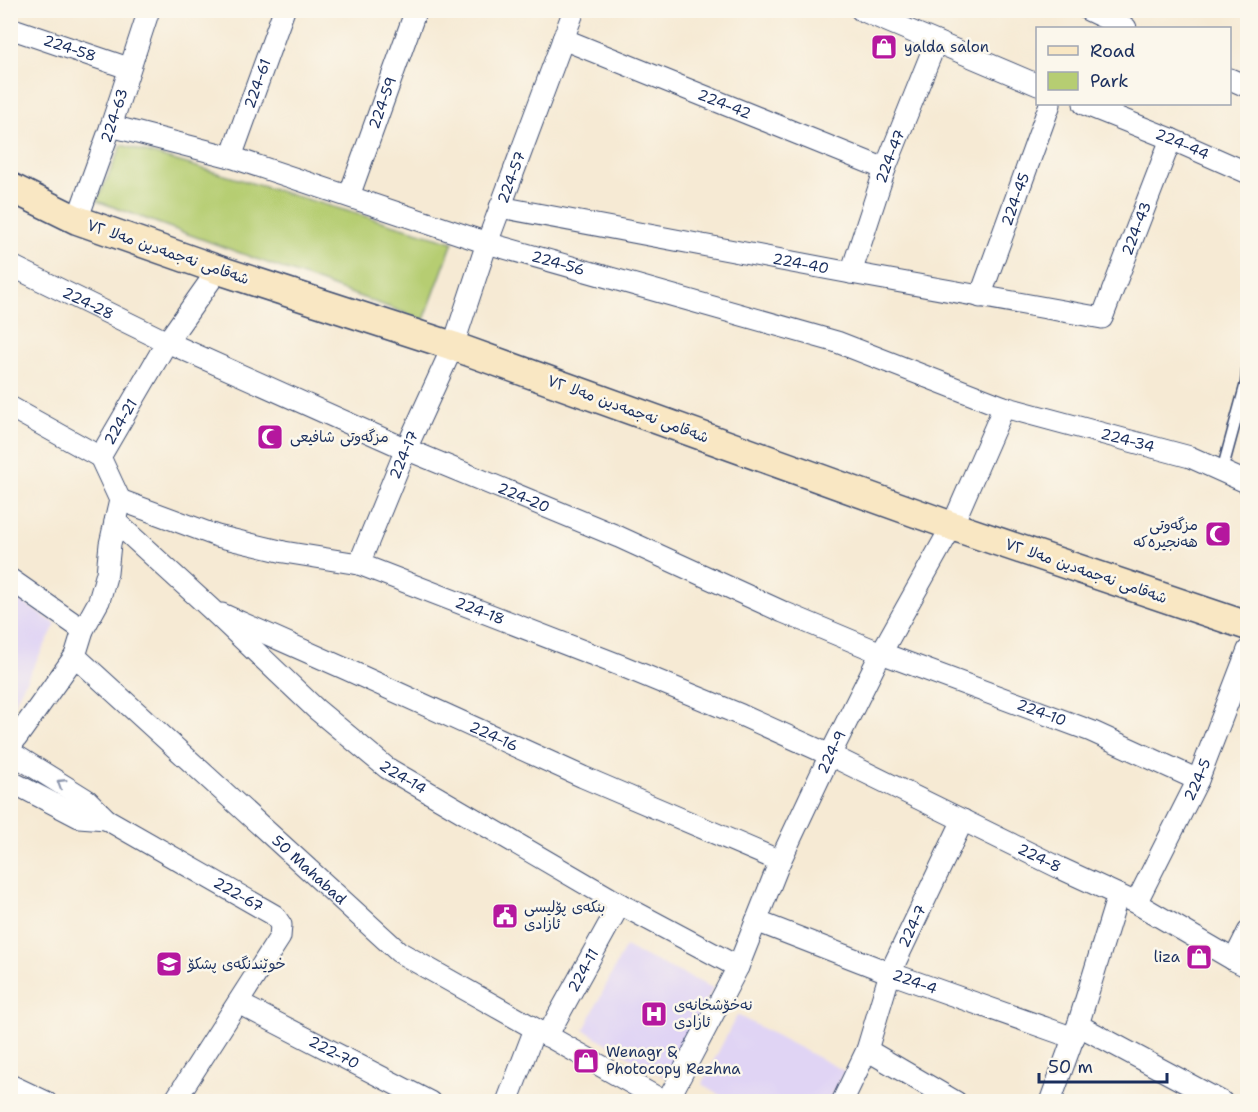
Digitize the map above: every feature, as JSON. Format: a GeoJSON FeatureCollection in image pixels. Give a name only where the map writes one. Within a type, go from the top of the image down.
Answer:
{"type":"FeatureCollection","features":[{"type":"Feature","properties":{"kind":"main road","name":"شەقامی نەجمەدین مەلا ٧٢"},"geometry":{"type":"LineString","coordinates":[[10,187],[77,220],[218,270],[453,346],[952,526],[1248,626]]}},
{"type":"Feature","properties":{"kind":"street","name":"224-63"},"geometry":{"type":"LineString","coordinates":[[77,220],[149,10]]}},
{"type":"Feature","properties":{"kind":"street","name":"224-61"},"geometry":{"type":"LineString","coordinates":[[231,157],[284,10]]}},
{"type":"Feature","properties":{"kind":"street","name":"224-59"},"geometry":{"type":"LineString","coordinates":[[349,196],[416,10]]}},
{"type":"Feature","properties":{"kind":"street","name":"224-57"},"geometry":{"type":"LineString","coordinates":[[453,346],[487,243],[574,10]]}},
{"type":"Feature","properties":{"kind":"street"},"geometry":{"type":"LineString","coordinates":[[861,10],[1036,84]]}},
{"type":"Feature","properties":{"kind":"street"},"geometry":{"type":"LineString","coordinates":[[1092,11],[1124,27]]}},
{"type":"Feature","properties":{"kind":"street","name":"224-58"},"geometry":{"type":"LineString","coordinates":[[10,28],[129,69]]}},
{"type":"Feature","properties":{"kind":"street","name":"224-42"},"geometry":{"type":"LineString","coordinates":[[563,39],[885,169]]}},
{"type":"Feature","properties":{"kind":"street","name":"224-47"},"geometry":{"type":"LineString","coordinates":[[851,273],[885,169],[936,42]]}},
{"type":"Feature","properties":{"kind":"street"},"geometry":{"type":"LineString","coordinates":[[1231,79],[1248,87]]}},
{"type":"Feature","properties":{"kind":"street","name":"224-45"},"geometry":{"type":"LineString","coordinates":[[980,297],[1050,105]]}},
{"type":"Feature","properties":{"kind":"street","name":"224-44"},"geometry":{"type":"LineString","coordinates":[[1086,105],[1248,173]]}},
{"type":"Feature","properties":{"kind":"street","name":"224-56"},"geometry":{"type":"LineString","coordinates":[[111,126],[231,157],[487,243],[837,342],[1004,407]]}},
{"type":"Feature","properties":{"kind":"street","name":"224-43"},"geometry":{"type":"LineString","coordinates":[[1102,318],[1171,139]]}},
{"type":"Feature","properties":{"kind":"street","name":"224-40"},"geometry":{"type":"LineString","coordinates":[[500,207],[1102,318]]}},
{"type":"Feature","properties":{"kind":"street","name":"224-28"},"geometry":{"type":"LineString","coordinates":[[10,265],[167,342]]}},
{"type":"Feature","properties":{"kind":"street","name":"224-21"},"geometry":{"type":"LineString","coordinates":[[120,500],[100,458],[167,342],[218,270]]}},
{"type":"Feature","properties":{"kind":"street","name":"224-20"},"geometry":{"type":"LineString","coordinates":[[167,342],[406,449],[619,537],[783,612],[881,653]]}},
{"type":"Feature","properties":{"kind":"street","name":"224-17"},"geometry":{"type":"LineString","coordinates":[[359,564],[406,449],[453,346]]}},
{"type":"Feature","properties":{"kind":"street"},"geometry":{"type":"LineString","coordinates":[[10,407],[100,458]]}},
{"type":"Feature","properties":{"kind":"street","name":"224-34"},"geometry":{"type":"LineString","coordinates":[[1004,407],[1190,457],[1248,483]]}},
{"type":"Feature","properties":{"kind":"street","name":"224-9"},"geometry":{"type":"LineString","coordinates":[[666,1101],[738,968],[780,861],[830,754],[881,653],[952,526],[1004,407]]}},
{"type":"Feature","properties":{"kind":"street"},"geometry":{"type":"LineString","coordinates":[[10,747],[75,656],[84,630],[99,601],[107,573],[110,543],[120,500]]}},
{"type":"Feature","properties":{"kind":"street","name":"224-18"},"geometry":{"type":"LineString","coordinates":[[120,500],[217,536],[284,552],[359,564],[622,666],[830,754]]}},
{"type":"Feature","properties":{"kind":"street","name":"224-14"},"geometry":{"type":"LineString","coordinates":[[115,521],[316,710],[387,768],[620,904],[738,968]]}},
{"type":"Feature","properties":{"kind":"street"},"geometry":{"type":"LineString","coordinates":[[10,579],[84,630]]}},
{"type":"Feature","properties":{"kind":"street","name":"224-16"},"geometry":{"type":"LineString","coordinates":[[211,609],[583,777],[780,861]]}},
{"type":"Feature","properties":{"kind":"street","name":"224-5"},"geometry":{"type":"LineString","coordinates":[[1050,1101],[1127,899],[1198,780],[1248,650]]}},
{"type":"Feature","properties":{"kind":"street","name":"224-10"},"geometry":{"type":"LineString","coordinates":[[881,653],[1091,731],[1198,780]]}},
{"type":"Feature","properties":{"kind":"street","name":"50 Mahabad"},"geometry":{"type":"LineString","coordinates":[[75,656],[399,952],[666,1101]]}},
{"type":"Feature","properties":{"kind":"street"},"geometry":{"type":"LineString","coordinates":[[10,752],[87,800],[106,819]]}},
{"type":"Feature","properties":{"kind":"street","name":"224-8"},"geometry":{"type":"LineString","coordinates":[[830,754],[1127,899],[1241,964]]}},
{"type":"Feature","properties":{"kind":"street"},"geometry":{"type":"LineString","coordinates":[[10,781],[79,817],[106,819]]}},
{"type":"Feature","properties":{"kind":"street","name":"222-67"},"geometry":{"type":"LineString","coordinates":[[106,819],[274,915],[281,925],[280,936],[174,1101]]}},
{"type":"Feature","properties":{"kind":"street","name":"224-7"},"geometry":{"type":"LineString","coordinates":[[842,1101],[867,1050],[890,973],[963,820]]}},
{"type":"Feature","properties":{"kind":"street","name":"224-11"},"geometry":{"type":"LineString","coordinates":[[507,1101],[541,1033],[620,904]]}},
{"type":"Feature","properties":{"kind":"street","name":"224-4"},"geometry":{"type":"LineString","coordinates":[[756,921],[890,973],[1076,1032],[1222,1101]]}},
{"type":"Feature","properties":{"kind":"street"},"geometry":{"type":"LineString","coordinates":[[1241,964],[1248,932]]}},
{"type":"Feature","properties":{"kind":"street","name":"222-70"},"geometry":{"type":"LineString","coordinates":[[238,1003],[430,1101]]}},
{"type":"Feature","properties":{"kind":"street"},"geometry":{"type":"LineString","coordinates":[[867,1050],[956,1101]]}},
{"type":"Feature","properties":{"kind":"street"},"geometry":{"type":"LineString","coordinates":[[10,1085],[46,1101]]}},
{"type":"Feature","properties":{"kind":"lane"},"geometry":{"type":"LineString","coordinates":[[1222,471],[1246,383],[1248,362]]}},
{"type":"Feature","properties":{"kind":"shaded area"},"geometry":{"type":"Polygon","coordinates":[[[11,595],[56,624],[11,709],[11,595]]]}},
{"type":"Feature","properties":{"kind":"shaded area"},"geometry":{"type":"Polygon","coordinates":[[[625,947],[713,988],[666,1078],[584,1030],[625,947]]]}},
{"type":"Feature","properties":{"kind":"shaded area"},"geometry":{"type":"Polygon","coordinates":[[[737,1015],[844,1071],[828,1101],[729,1101],[702,1084],[737,1015]]]}},
{"type":"Feature","properties":{"kind":"green space"},"geometry":{"type":"Polygon","coordinates":[[[122,145],[453,242],[424,320],[97,201],[122,145]]]}},
{"type":"Feature","properties":{"kind":"place","name":"yalda salon"},"geometry":{"type":"Point","coordinates":[884,47]}},
{"type":"Feature","properties":{"kind":"place","name":"مزگەوتی شافیعی"},"geometry":{"type":"Point","coordinates":[270,437]}},
{"type":"Feature","properties":{"kind":"place","name":"مزگەوتی ھەنجیرەکە"},"geometry":{"type":"Point","coordinates":[1218,534]}},
{"type":"Feature","properties":{"kind":"place","name":"بنکەی پۆلیسی ئازادی"},"geometry":{"type":"Point","coordinates":[505,916]}},
{"type":"Feature","properties":{"kind":"place","name":"liza"},"geometry":{"type":"Point","coordinates":[1199,957]}},
{"type":"Feature","properties":{"kind":"place","name":"خوێندنگەی پشکۆ"},"geometry":{"type":"Point","coordinates":[169,964]}},
{"type":"Feature","properties":{"kind":"place","name":"نەخۆشخانەی ئازادی"},"geometry":{"type":"Point","coordinates":[654,1014]}},
{"type":"Feature","properties":{"kind":"place","name":"Wenagr & Photocopy Rezhna"},"geometry":{"type":"Point","coordinates":[586,1061]}}]}
